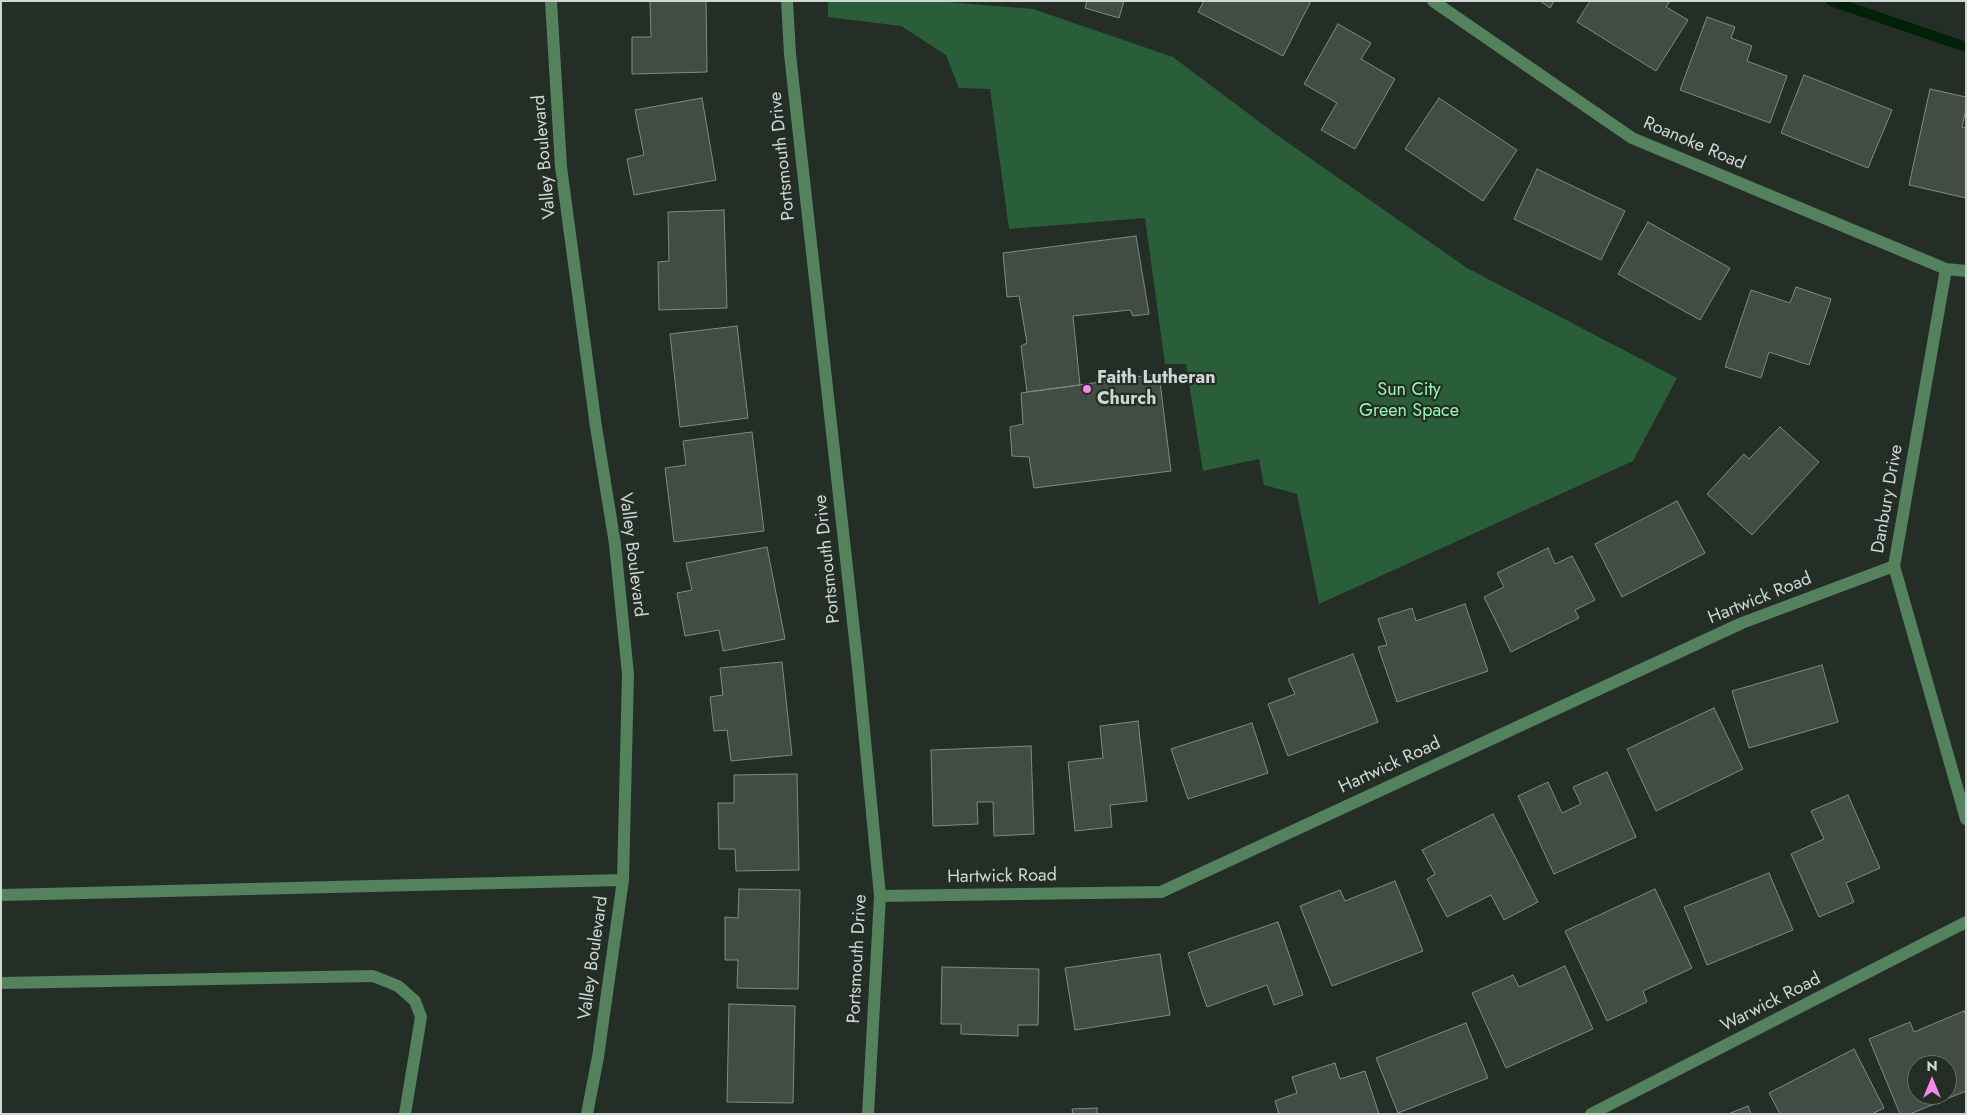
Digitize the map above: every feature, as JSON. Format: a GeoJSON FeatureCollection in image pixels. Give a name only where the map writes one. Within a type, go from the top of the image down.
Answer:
{"type":"FeatureCollection","features":[{"type":"Feature","properties":{"kind":"street","name":"Valley Boulevard"},"geometry":{"type":"LineString","coordinates":[[551,1],[561,167],[596,426],[615,544],[628,674],[623,880],[598,1057],[587,1114]]}},
{"type":"Feature","properties":{"kind":"street","name":"Portsmouth Drive"},"geometry":{"type":"LineString","coordinates":[[787,1],[790,54],[858,667],[880,896],[868,1114]]}},
{"type":"Feature","properties":{"kind":"street","name":"Roanoke Road"},"geometry":{"type":"LineString","coordinates":[[1433,1],[1632,138],[1946,269],[1966,271]]}},
{"type":"Feature","properties":{"kind":"street","name":"Danbury Drive"},"geometry":{"type":"LineString","coordinates":[[1946,269],[1894,566],[1966,819]]}},
{"type":"Feature","properties":{"kind":"street","name":"Hartwick Road"},"geometry":{"type":"LineString","coordinates":[[880,896],[1160,892],[1742,623],[1894,566]]}},
{"type":"Feature","properties":{"kind":"street"},"geometry":{"type":"LineString","coordinates":[[1,895],[623,880]]}},
{"type":"Feature","properties":{"kind":"street","name":"Warwick Road"},"geometry":{"type":"LineString","coordinates":[[1591,1114],[1966,922]]}},
{"type":"Feature","properties":{"kind":"street"},"geometry":{"type":"LineString","coordinates":[[1,983],[373,976],[398,986],[415,1001],[421,1017],[405,1114]]}},
{"type":"Feature","properties":{"kind":"green space","name":"Sun City Green Space"},"geometry":{"type":"Polygon","coordinates":[[[828,1],[934,1],[1033,9],[1173,57],[1277,135],[1467,268],[1677,378],[1633,461],[1319,604],[1297,494],[1264,485],[1259,459],[1203,471],[1186,364],[1165,364],[1145,218],[1009,229],[990,89],[959,88],[946,55],[901,26],[828,17],[828,1]]]}},
{"type":"Feature","properties":{"kind":"building"},"geometry":{"type":"Polygon","coordinates":[[[650,1],[706,1],[707,72],[632,74],[632,37],[651,37],[650,1]]]}},
{"type":"Feature","properties":{"kind":"building"},"geometry":{"type":"Polygon","coordinates":[[[1087,1],[1124,1],[1119,18],[1085,8],[1087,1]]]}},
{"type":"Feature","properties":{"kind":"building"},"geometry":{"type":"Polygon","coordinates":[[[1204,1],[1311,1],[1283,56],[1198,12],[1204,1]]]}},
{"type":"Feature","properties":{"kind":"building"},"geometry":{"type":"Polygon","coordinates":[[[1540,1],[1554,1],[1550,8],[1540,1]]]}},
{"type":"Feature","properties":{"kind":"building"},"geometry":{"type":"Polygon","coordinates":[[[1590,1],[1670,1],[1666,7],[1688,20],[1656,71],[1577,22],[1590,1]]]}},
{"type":"Feature","properties":{"kind":"building"},"geometry":{"type":"Polygon","coordinates":[[[1707,17],[1735,27],[1731,38],[1752,46],[1747,61],[1787,76],[1770,123],[1680,90],[1707,17]]]}},
{"type":"Feature","properties":{"kind":"building"},"geometry":{"type":"Polygon","coordinates":[[[1338,24],[1371,43],[1361,59],[1395,79],[1355,149],[1321,130],[1337,103],[1304,84],[1338,24]]]}},
{"type":"Feature","properties":{"kind":"building"},"geometry":{"type":"Polygon","coordinates":[[[1804,75],[1892,110],[1868,168],[1781,133],[1804,75]]]}},
{"type":"Feature","properties":{"kind":"building"},"geometry":{"type":"Polygon","coordinates":[[[1930,89],[1966,97],[1966,109],[1962,127],[1966,128],[1966,198],[1909,185],[1930,89]]]}},
{"type":"Feature","properties":{"kind":"building"},"geometry":{"type":"Polygon","coordinates":[[[702,98],[716,180],[634,195],[627,159],[644,155],[635,110],[702,98]]]}},
{"type":"Feature","properties":{"kind":"building"},"geometry":{"type":"Polygon","coordinates":[[[1439,98],[1517,150],[1483,201],[1405,149],[1439,98]]]}},
{"type":"Feature","properties":{"kind":"building"},"geometry":{"type":"Polygon","coordinates":[[[1537,169],[1625,211],[1601,260],[1514,219],[1537,169]]]}},
{"type":"Feature","properties":{"kind":"building"},"geometry":{"type":"Polygon","coordinates":[[[724,210],[727,308],[659,310],[658,262],[669,261],[668,212],[724,210]]]}},
{"type":"Feature","properties":{"kind":"building"},"geometry":{"type":"Polygon","coordinates":[[[1648,222],[1730,268],[1700,320],[1618,274],[1648,222]]]}},
{"type":"Feature","properties":{"kind":"building"},"geometry":{"type":"Polygon","coordinates":[[[1136,236],[1149,314],[1133,316],[1130,310],[1073,316],[1080,385],[1027,392],[1021,346],[1027,343],[1019,296],[1007,297],[1003,253],[1136,236]]]}},
{"type":"Feature","properties":{"kind":"building"},"geometry":{"type":"Polygon","coordinates":[[[1796,287],[1831,299],[1809,365],[1769,352],[1761,378],[1725,367],[1751,290],[1790,303],[1796,287]]]}},
{"type":"Feature","properties":{"kind":"building"},"geometry":{"type":"Polygon","coordinates":[[[737,326],[748,418],[680,427],[670,334],[737,326]]]}},
{"type":"Feature","properties":{"kind":"building"},"geometry":{"type":"Polygon","coordinates":[[[1159,374],[1171,471],[1034,488],[1029,457],[1012,456],[1010,427],[1023,424],[1021,393],[1159,374]]]}},
{"type":"Feature","properties":{"kind":"building"},"geometry":{"type":"Polygon","coordinates":[[[1780,427],[1819,462],[1752,535],[1707,494],[1744,454],[1749,459],[1780,427]]]}},
{"type":"Feature","properties":{"kind":"building"},"geometry":{"type":"Polygon","coordinates":[[[752,432],[764,531],[674,542],[665,468],[686,465],[683,441],[752,432]]]}},
{"type":"Feature","properties":{"kind":"building"},"geometry":{"type":"Polygon","coordinates":[[[1677,501],[1705,553],[1622,597],[1595,544],[1677,501]]]}},
{"type":"Feature","properties":{"kind":"building"},"geometry":{"type":"Polygon","coordinates":[[[767,547],[785,639],[723,651],[719,630],[685,636],[677,593],[692,590],[686,563],[767,547]]]}},
{"type":"Feature","properties":{"kind":"building"},"geometry":{"type":"Polygon","coordinates":[[[1548,548],[1555,564],[1572,556],[1595,600],[1575,610],[1579,618],[1511,652],[1484,597],[1504,587],[1497,573],[1548,548]]]}},
{"type":"Feature","properties":{"kind":"building"},"geometry":{"type":"Polygon","coordinates":[[[1465,604],[1488,671],[1397,702],[1378,647],[1387,645],[1378,619],[1412,608],[1416,621],[1465,604]]]}},
{"type":"Feature","properties":{"kind":"building"},"geometry":{"type":"Polygon","coordinates":[[[1353,654],[1378,722],[1288,756],[1268,704],[1295,694],[1288,679],[1353,654]]]}},
{"type":"Feature","properties":{"kind":"building"},"geometry":{"type":"Polygon","coordinates":[[[782,662],[792,755],[731,761],[727,730],[714,731],[710,697],[723,695],[720,668],[782,662]]]}},
{"type":"Feature","properties":{"kind":"building"},"geometry":{"type":"Polygon","coordinates":[[[1822,665],[1838,722],[1749,748],[1732,691],[1822,665]]]}},
{"type":"Feature","properties":{"kind":"building"},"geometry":{"type":"Polygon","coordinates":[[[1714,708],[1743,769],[1656,811],[1627,749],[1714,708]]]}},
{"type":"Feature","properties":{"kind":"building"},"geometry":{"type":"Polygon","coordinates":[[[1138,721],[1147,801],[1110,805],[1112,827],[1075,831],[1068,762],[1103,758],[1100,726],[1138,721]]]}},
{"type":"Feature","properties":{"kind":"building"},"geometry":{"type":"Polygon","coordinates":[[[1252,723],[1268,773],[1188,799],[1171,749],[1252,723]]]}},
{"type":"Feature","properties":{"kind":"building"},"geometry":{"type":"Polygon","coordinates":[[[1031,746],[1034,834],[994,836],[993,802],[977,802],[978,824],[933,826],[931,750],[1031,746]]]}},
{"type":"Feature","properties":{"kind":"building"},"geometry":{"type":"Polygon","coordinates":[[[1607,772],[1636,837],[1554,874],[1518,796],[1548,782],[1562,813],[1581,804],[1573,787],[1607,772]]]}},
{"type":"Feature","properties":{"kind":"building"},"geometry":{"type":"Polygon","coordinates":[[[797,774],[799,870],[736,871],[735,849],[719,849],[718,803],[734,803],[734,775],[797,774]]]}},
{"type":"Feature","properties":{"kind":"building"},"geometry":{"type":"Polygon","coordinates":[[[1848,795],[1880,868],[1846,883],[1854,902],[1819,917],[1791,854],[1824,839],[1811,811],[1848,795]]]}},
{"type":"Feature","properties":{"kind":"building"},"geometry":{"type":"Polygon","coordinates":[[[1493,814],[1538,902],[1504,920],[1491,895],[1447,917],[1427,879],[1435,874],[1422,850],[1493,814]]]}},
{"type":"Feature","properties":{"kind":"building"},"geometry":{"type":"Polygon","coordinates":[[[1769,873],[1793,930],[1707,965],[1684,907],[1769,873]]]}},
{"type":"Feature","properties":{"kind":"building"},"geometry":{"type":"Polygon","coordinates":[[[1395,881],[1423,951],[1332,986],[1300,906],[1340,890],[1345,901],[1395,881]]]}},
{"type":"Feature","properties":{"kind":"building"},"geometry":{"type":"Polygon","coordinates":[[[739,889],[800,890],[798,989],[737,988],[738,960],[725,960],[725,917],[738,918],[739,889]]]}},
{"type":"Feature","properties":{"kind":"building"},"geometry":{"type":"Polygon","coordinates":[[[1655,889],[1692,968],[1643,991],[1647,1002],[1607,1021],[1565,931],[1655,889]]]}},
{"type":"Feature","properties":{"kind":"building"},"geometry":{"type":"Polygon","coordinates":[[[1278,922],[1303,995],[1274,1005],[1267,985],[1207,1007],[1188,953],[1278,922]]]}},
{"type":"Feature","properties":{"kind":"building"},"geometry":{"type":"Polygon","coordinates":[[[1160,954],[1170,1015],[1075,1030],[1065,968],[1160,954]]]}},
{"type":"Feature","properties":{"kind":"building"},"geometry":{"type":"Polygon","coordinates":[[[1565,966],[1593,1029],[1506,1068],[1472,993],[1513,975],[1519,987],[1565,966]]]}},
{"type":"Feature","properties":{"kind":"building"},"geometry":{"type":"Polygon","coordinates":[[[942,967],[1039,969],[1038,1025],[1018,1025],[1018,1036],[961,1034],[961,1024],[941,1024],[942,967]]]}},
{"type":"Feature","properties":{"kind":"building"},"geometry":{"type":"Polygon","coordinates":[[[729,1004],[795,1006],[793,1103],[727,1102],[729,1004]]]}},
{"type":"Feature","properties":{"kind":"building"},"geometry":{"type":"Polygon","coordinates":[[[1964,1011],[1966,1016],[1966,1091],[1957,1095],[1957,1055],[1907,1055],[1907,1105],[1932,1105],[1910,1114],[1900,1114],[1869,1039],[1910,1022],[1914,1032],[1964,1011]]]}},
{"type":"Feature","properties":{"kind":"building"},"geometry":{"type":"Polygon","coordinates":[[[1466,1023],[1488,1078],[1398,1113],[1376,1058],[1466,1023]]]}},
{"type":"Feature","properties":{"kind":"building"},"geometry":{"type":"Polygon","coordinates":[[[1854,1049],[1884,1108],[1872,1114],[1780,1114],[1769,1093],[1854,1049]]]}},
{"type":"Feature","properties":{"kind":"building"},"geometry":{"type":"Polygon","coordinates":[[[1335,1063],[1340,1079],[1365,1071],[1379,1114],[1279,1114],[1275,1101],[1297,1093],[1292,1077],[1335,1063]]]}},
{"type":"Feature","properties":{"kind":"building"},"geometry":{"type":"Polygon","coordinates":[[[1748,1106],[1751,1114],[1728,1114],[1748,1106]]]}},
{"type":"Feature","properties":{"kind":"building"},"geometry":{"type":"Polygon","coordinates":[[[1097,1108],[1097,1114],[1073,1114],[1072,1109],[1097,1108]]]}},
{"type":"Feature","properties":{"kind":"waterway"},"geometry":{"type":"LineString","coordinates":[[1831,1],[1966,47]]}},
{"type":"Feature","properties":{"kind":"place","name":"Faith Lutheran Church"},"geometry":{"type":"Point","coordinates":[1087,389]}}]}
